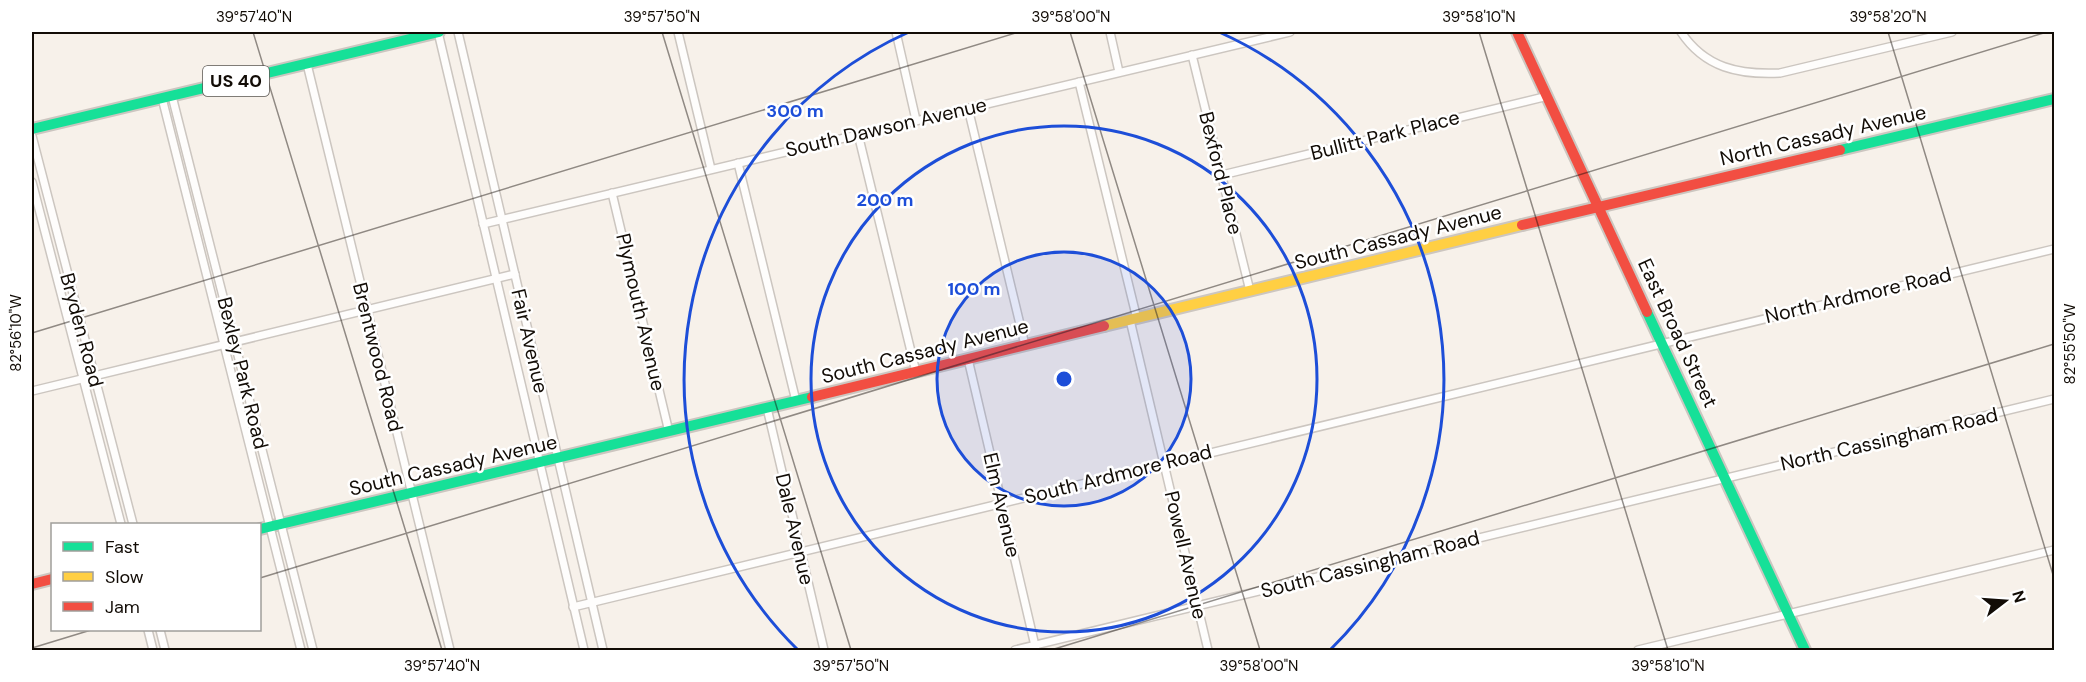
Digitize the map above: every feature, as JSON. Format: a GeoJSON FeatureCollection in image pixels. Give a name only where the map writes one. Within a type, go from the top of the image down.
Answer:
{"type":"FeatureCollection","features":[{"type":"Feature","properties":{"kind":"street","name":"Fair Avenue"},"geometry":{"type":"LineString","coordinates":[[439,32],[584,651]]}},
{"type":"Feature","properties":{"kind":"street","name":"US 40"},"geometry":{"type":"LineString","coordinates":[[32,129],[439,32]]}},
{"type":"Feature","properties":{"kind":"street","name":"Fair Avenue"},"geometry":{"type":"LineString","coordinates":[[458,32],[603,651]]}},
{"type":"Feature","properties":{"kind":"street"},"geometry":{"type":"LineString","coordinates":[[678,32],[711,169]]}},
{"type":"Feature","properties":{"kind":"street"},"geometry":{"type":"LineString","coordinates":[[896,32],[916,120]]}},
{"type":"Feature","properties":{"kind":"street"},"geometry":{"type":"LineString","coordinates":[[1110,32],[1119,72]]}},
{"type":"Feature","properties":{"kind":"street","name":"South Dawson Avenue"},"geometry":{"type":"LineString","coordinates":[[483,224],[1290,32]]}},
{"type":"Feature","properties":{"kind":"street","name":"East Broad Street"},"geometry":{"type":"LineString","coordinates":[[1517,32],[1805,651]]}},
{"type":"Feature","properties":{"kind":"street"},"geometry":{"type":"LineString","coordinates":[[1681,32],[1698,51],[1714,62],[1745,73],[1762,74],[1780,73],[1952,32]]}},
{"type":"Feature","properties":{"kind":"street","name":"Bexford Place"},"geometry":{"type":"LineString","coordinates":[[1192,55],[1250,291]]}},
{"type":"Feature","properties":{"kind":"street","name":"Brentwood Road"},"geometry":{"type":"LineString","coordinates":[[307,63],[450,651]]}},
{"type":"Feature","properties":{"kind":"street","name":"Powell Avenue"},"geometry":{"type":"LineString","coordinates":[[1079,82],[1208,651]]}},
{"type":"Feature","properties":{"kind":"street","name":"Bullitt Park Place"},"geometry":{"type":"LineString","coordinates":[[1222,175],[1548,96]]}},
{"type":"Feature","properties":{"kind":"street","name":"Bexley Park Road"},"geometry":{"type":"LineString","coordinates":[[167,97],[235,342],[270,526],[313,651]]}},
{"type":"Feature","properties":{"kind":"street","name":"Bexley Park Road"},"geometry":{"type":"LineString","coordinates":[[167,97],[224,344],[302,651]]}},
{"type":"Feature","properties":{"kind":"street","name":"North Cassady Avenue"},"geometry":{"type":"LineString","coordinates":[[1599,207],[2055,99]]}},
{"type":"Feature","properties":{"kind":"street"},"geometry":{"type":"LineString","coordinates":[[968,108],[1025,345]]}},
{"type":"Feature","properties":{"kind":"street"},"geometry":{"type":"LineString","coordinates":[[858,134],[916,372]]}},
{"type":"Feature","properties":{"kind":"street","name":"Bryden Road"},"geometry":{"type":"LineString","coordinates":[[32,136],[132,523]]}},
{"type":"Feature","properties":{"kind":"street"},"geometry":{"type":"LineString","coordinates":[[738,163],[796,401]]}},
{"type":"Feature","properties":{"kind":"street","name":"Bryden Road"},"geometry":{"type":"LineString","coordinates":[[32,182],[120,523]]}},
{"type":"Feature","properties":{"kind":"street","name":"Plymouth Avenue"},"geometry":{"type":"LineString","coordinates":[[612,193],[669,432]]}},
{"type":"Feature","properties":{"kind":"street","name":"South Cassady Avenue"},"geometry":{"type":"LineString","coordinates":[[270,526],[558,459],[1599,207]]}},
{"type":"Feature","properties":{"kind":"street","name":"North Ardmore Road"},"geometry":{"type":"LineString","coordinates":[[1662,342],[2055,249]]}},
{"type":"Feature","properties":{"kind":"street"},"geometry":{"type":"LineString","coordinates":[[32,391],[515,274]]}},
{"type":"Feature","properties":{"kind":"street","name":"South Ardmore Road"},"geometry":{"type":"LineString","coordinates":[[573,607],[1662,342]]}},
{"type":"Feature","properties":{"kind":"street","name":"Elm Avenue"},"geometry":{"type":"LineString","coordinates":[[968,359],[1036,648]]}},
{"type":"Feature","properties":{"kind":"street","name":"North Cassingham Road"},"geometry":{"type":"LineString","coordinates":[[1724,478],[2055,399]]}},
{"type":"Feature","properties":{"kind":"street","name":"Dale Avenue"},"geometry":{"type":"LineString","coordinates":[[767,408],[824,651]]}},
{"type":"Feature","properties":{"kind":"street","name":"South Cassingham Road"},"geometry":{"type":"LineString","coordinates":[[1015,651],[1036,648],[1197,606],[1724,478]]}},
{"type":"Feature","properties":{"kind":"street"},"geometry":{"type":"LineString","coordinates":[[1638,651],[2055,550]]}},
{"type":"Feature","properties":{"kind":"street"},"geometry":{"type":"LineString","coordinates":[[32,584],[51,579]]}},
{"type":"Feature","properties":{"kind":"street"},"geometry":{"type":"LineString","coordinates":[[148,631],[153,651]]}},
{"type":"Feature","properties":{"kind":"street"},"geometry":{"type":"LineString","coordinates":[[160,631],[165,651]]}},
{"type":"Feature","properties":{"kind":"traffic: fast"},"geometry":{"type":"LineString","coordinates":[[32,129],[439,32]]}},
{"type":"Feature","properties":{"kind":"traffic: fast"},"geometry":{"type":"LineString","coordinates":[[1840,150],[2054,99]]}},
{"type":"Feature","properties":{"kind":"traffic: fast"},"geometry":{"type":"LineString","coordinates":[[1647,312],[1805,650]]}},
{"type":"Feature","properties":{"kind":"traffic: fast"},"geometry":{"type":"LineString","coordinates":[[261,529],[812,397]]}},
{"type":"Feature","properties":{"kind":"traffic: slow"},"geometry":{"type":"LineString","coordinates":[[1104,326],[1522,225]]}},
{"type":"Feature","properties":{"kind":"traffic: jam"},"geometry":{"type":"LineString","coordinates":[[1517,32],[1647,312]]}},
{"type":"Feature","properties":{"kind":"traffic: jam"},"geometry":{"type":"LineString","coordinates":[[1522,225],[1840,150]]}},
{"type":"Feature","properties":{"kind":"traffic: jam"},"geometry":{"type":"LineString","coordinates":[[812,397],[1104,326]]}},
{"type":"Feature","properties":{"kind":"traffic: jam"},"geometry":{"type":"LineString","coordinates":[[32,584],[51,579]]}}]}
